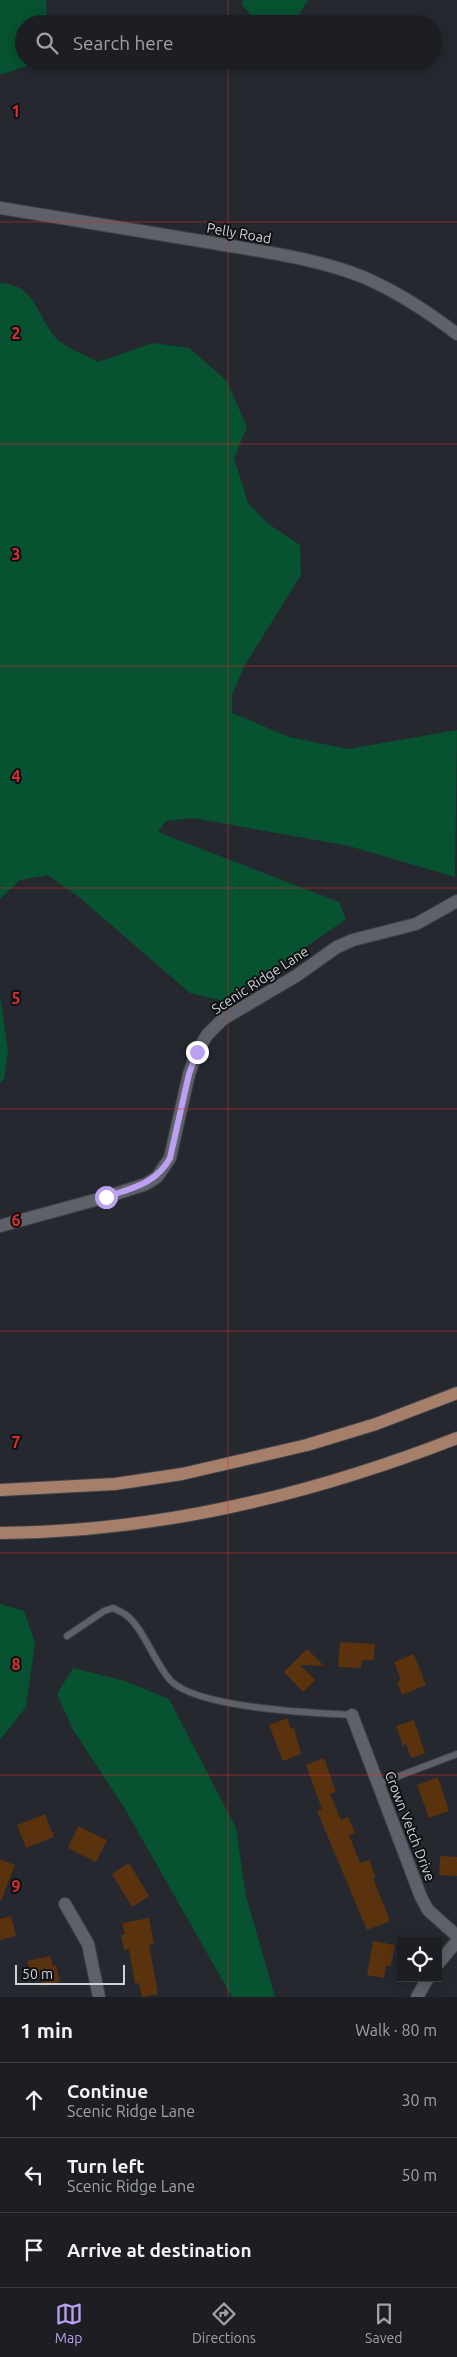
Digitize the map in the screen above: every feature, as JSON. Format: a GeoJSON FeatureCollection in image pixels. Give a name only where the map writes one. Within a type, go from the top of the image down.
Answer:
{"type":"FeatureCollection","features":[{"type":"Feature","properties":{"kind":"main road"},"geometry":{"type":"LineString","coordinates":[[0,1490],[115,1484],[182,1474],[307,1446],[376,1424],[457,1393]]}},
{"type":"Feature","properties":{"kind":"main road"},"geometry":{"type":"LineString","coordinates":[[0,1533],[115,1527],[189,1517],[323,1484],[403,1459],[457,1438]]}},
{"type":"Feature","properties":{"kind":"street","name":"Pelly Road"},"geometry":{"type":"LineString","coordinates":[[0,208],[260,251],[329,266],[363,277],[422,306],[457,334]]}},
{"type":"Feature","properties":{"kind":"street","name":"Scenic Ridge Lane"},"geometry":{"type":"LineString","coordinates":[[0,1226],[106,1197],[146,1184],[157,1177],[170,1158],[189,1074],[197,1052],[207,1035],[223,1019],[296,976],[336,947],[353,940],[416,924],[457,901]]}},
{"type":"Feature","properties":{"kind":"street","name":"Crown Vetch Drive"},"geometry":{"type":"LineString","coordinates":[[352,1715],[428,1910],[457,1936]]}},
{"type":"Feature","properties":{"kind":"street"},"geometry":{"type":"LineString","coordinates":[[65,1904],[88,1944],[99,1997]]}},
{"type":"Feature","properties":{"kind":"street"},"geometry":{"type":"LineString","coordinates":[[442,1959],[457,1941]]}},
{"type":"Feature","properties":{"kind":"street"},"geometry":{"type":"LineString","coordinates":[[417,1997],[426,1982]]}},
{"type":"Feature","properties":{"kind":"lane"},"geometry":{"type":"LineString","coordinates":[[67,1636],[104,1611],[112,1608],[127,1615],[136,1626],[153,1656],[171,1680],[180,1688],[206,1699],[300,1712],[352,1715]]}},
{"type":"Feature","properties":{"kind":"lane"},"geometry":{"type":"LineString","coordinates":[[378,1784],[457,1754]]}},
{"type":"Feature","properties":{"kind":"green space"},"geometry":{"type":"Polygon","coordinates":[[[0,0],[46,0],[47,15],[15,15],[15,70],[0,75],[0,0]]]}},
{"type":"Feature","properties":{"kind":"green space"},"geometry":{"type":"Polygon","coordinates":[[[243,0],[308,0],[299,15],[251,15],[242,5],[243,0]]]}},
{"type":"Feature","properties":{"kind":"green space"},"geometry":{"type":"Polygon","coordinates":[[[0,283],[21,289],[34,302],[58,340],[98,362],[153,343],[189,348],[227,381],[247,427],[234,458],[248,503],[267,523],[300,545],[301,575],[245,665],[232,695],[232,713],[289,737],[348,749],[457,730],[455,877],[349,846],[193,818],[166,821],[158,832],[339,902],[346,919],[227,1002],[190,993],[80,898],[48,875],[20,880],[0,899],[0,283]]]}},
{"type":"Feature","properties":{"kind":"green space"},"geometry":{"type":"Polygon","coordinates":[[[0,996],[8,1050],[4,1079],[0,1083],[0,996]]]}},
{"type":"Feature","properties":{"kind":"green space"},"geometry":{"type":"Polygon","coordinates":[[[0,1604],[24,1611],[35,1643],[26,1707],[0,1740],[0,1604]]]}},
{"type":"Feature","properties":{"kind":"green space"},"geometry":{"type":"Polygon","coordinates":[[[73,1668],[125,1681],[169,1699],[236,1828],[246,1896],[275,1997],[232,1997],[125,1809],[72,1728],[57,1694],[73,1668]]]}},
{"type":"Feature","properties":{"kind":"building"},"geometry":{"type":"Polygon","coordinates":[[[340,1642],[375,1644],[374,1660],[362,1660],[361,1668],[338,1667],[340,1642]]]}},
{"type":"Feature","properties":{"kind":"building"},"geometry":{"type":"Polygon","coordinates":[[[307,1649],[324,1666],[300,1665],[315,1680],[303,1692],[284,1672],[307,1649]]]}},
{"type":"Feature","properties":{"kind":"building"},"geometry":{"type":"Polygon","coordinates":[[[414,1654],[426,1685],[402,1695],[397,1682],[401,1680],[394,1662],[414,1654]]]}},
{"type":"Feature","properties":{"kind":"building"},"geometry":{"type":"Polygon","coordinates":[[[287,1718],[291,1729],[294,1728],[301,1754],[283,1761],[269,1725],[287,1718]]]}},
{"type":"Feature","properties":{"kind":"building"},"geometry":{"type":"Polygon","coordinates":[[[414,1720],[425,1753],[411,1758],[406,1744],[403,1746],[396,1726],[414,1720]]]}},
{"type":"Feature","properties":{"kind":"building"},"geometry":{"type":"Polygon","coordinates":[[[324,1758],[336,1792],[330,1794],[341,1820],[348,1817],[355,1833],[349,1835],[360,1863],[369,1860],[376,1877],[373,1878],[390,1921],[367,1930],[317,1811],[322,1809],[306,1765],[324,1758]]]}},
{"type":"Feature","properties":{"kind":"building"},"geometry":{"type":"Polygon","coordinates":[[[438,1777],[449,1811],[429,1818],[417,1785],[438,1777]]]}},
{"type":"Feature","properties":{"kind":"building"},"geometry":{"type":"Polygon","coordinates":[[[45,1814],[54,1837],[26,1848],[17,1825],[45,1814]]]}},
{"type":"Feature","properties":{"kind":"building"},"geometry":{"type":"Polygon","coordinates":[[[78,1826],[107,1840],[96,1862],[68,1848],[78,1826]]]}},
{"type":"Feature","properties":{"kind":"building"},"geometry":{"type":"Polygon","coordinates":[[[440,1856],[457,1857],[457,1876],[439,1875],[440,1856]]]}},
{"type":"Feature","properties":{"kind":"building"},"geometry":{"type":"Polygon","coordinates":[[[0,1859],[15,1865],[1,1901],[0,1901],[0,1859]]]}},
{"type":"Feature","properties":{"kind":"building"},"geometry":{"type":"Polygon","coordinates":[[[129,1863],[149,1896],[132,1907],[112,1874],[129,1863]]]}},
{"type":"Feature","properties":{"kind":"building"},"geometry":{"type":"Polygon","coordinates":[[[11,1916],[16,1936],[0,1940],[0,1919],[11,1916]]]}},
{"type":"Feature","properties":{"kind":"building"},"geometry":{"type":"Polygon","coordinates":[[[149,1918],[154,1944],[149,1945],[158,1994],[142,1997],[139,1983],[135,1984],[129,1949],[124,1950],[121,1935],[125,1934],[122,1923],[149,1918]]]}},
{"type":"Feature","properties":{"kind":"building"},"geometry":{"type":"Polygon","coordinates":[[[373,1941],[395,1945],[391,1966],[386,1966],[384,1978],[367,1975],[373,1941]]]}},
{"type":"Feature","properties":{"kind":"building"},"geometry":{"type":"Polygon","coordinates":[[[50,1956],[53,1966],[56,1965],[60,1982],[43,1986],[40,1976],[32,1978],[27,1961],[50,1956]]]}},
{"type":"Feature","properties":{"kind":"route"},"geometry":{"type":"LineString","coordinates":[[106,1197],[146,1184],[157,1177],[164,1168],[170,1158],[189,1074],[197,1052]]}}]}
